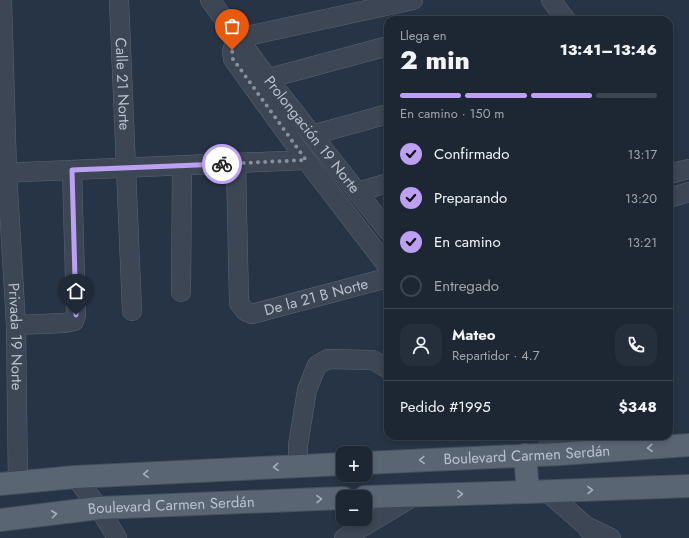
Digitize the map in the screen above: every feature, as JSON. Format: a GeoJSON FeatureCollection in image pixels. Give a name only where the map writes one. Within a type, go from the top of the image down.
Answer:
{"type":"FeatureCollection","features":[{"type":"Feature","properties":{"kind":"main road","name":"Boulevard Carmen Serdán"},"geometry":{"type":"LineString","coordinates":[[372,463],[560,454],[689,445]]}},
{"type":"Feature","properties":{"kind":"main road"},"geometry":{"type":"LineString","coordinates":[[525,455],[537,492]]}},
{"type":"Feature","properties":{"kind":"main road"},"geometry":{"type":"LineString","coordinates":[[9,483],[75,477],[336,464]]}},
{"type":"Feature","properties":{"kind":"main road"},"geometry":{"type":"LineString","coordinates":[[372,497],[689,486]]}},
{"type":"Feature","properties":{"kind":"main road","name":"Boulevard Carmen Serdán"},"geometry":{"type":"LineString","coordinates":[[5,522],[99,508],[336,498]]}},
{"type":"Feature","properties":{"kind":"street","name":"Privada 19 Norte"},"geometry":{"type":"LineString","coordinates":[[2,0],[5,229],[10,318],[9,483]]}},
{"type":"Feature","properties":{"kind":"street","name":"Calle 21 Norte"},"geometry":{"type":"LineString","coordinates":[[119,0],[132,311]]}},
{"type":"Feature","properties":{"kind":"street","name":"Prolongación 19 Norte"},"geometry":{"type":"LineString","coordinates":[[210,0],[268,80],[384,226]]}},
{"type":"Feature","properties":{"kind":"street"},"geometry":{"type":"LineString","coordinates":[[238,38],[413,0]]}},
{"type":"Feature","properties":{"kind":"street"},"geometry":{"type":"LineString","coordinates":[[551,0],[563,16]]}},
{"type":"Feature","properties":{"kind":"street","name":"Prolongación 19 Norte"},"geometry":{"type":"LineString","coordinates":[[238,38],[232,50],[233,59],[306,160],[384,262]]}},
{"type":"Feature","properties":{"kind":"street"},"geometry":{"type":"LineString","coordinates":[[268,80],[277,76],[384,47]]}},
{"type":"Feature","properties":{"kind":"street"},"geometry":{"type":"LineString","coordinates":[[312,135],[384,115]]}},
{"type":"Feature","properties":{"kind":"street"},"geometry":{"type":"LineString","coordinates":[[4,173],[306,160]]}},
{"type":"Feature","properties":{"kind":"street","name":"De la 21 B Norte"},"geometry":{"type":"LineString","coordinates":[[236,163],[239,303],[245,311],[252,314],[372,282],[384,269]]}},
{"type":"Feature","properties":{"kind":"street"},"geometry":{"type":"LineString","coordinates":[[181,292],[182,166]]}},
{"type":"Feature","properties":{"kind":"street"},"geometry":{"type":"LineString","coordinates":[[10,318],[65,323],[74,321],[76,315],[72,170]]}},
{"type":"Feature","properties":{"kind":"street"},"geometry":{"type":"LineString","coordinates":[[357,192],[384,184]]}},
{"type":"Feature","properties":{"kind":"street"},"geometry":{"type":"LineString","coordinates":[[673,197],[689,192]]}},
{"type":"Feature","properties":{"kind":"street"},"geometry":{"type":"LineString","coordinates":[[298,466],[298,445],[304,405],[307,390],[317,365],[328,359],[373,360],[384,367]]}},
{"type":"Feature","properties":{"kind":"street"},"geometry":{"type":"LineString","coordinates":[[550,440],[560,454]]}},
{"type":"Feature","properties":{"kind":"street"},"geometry":{"type":"LineString","coordinates":[[75,477],[99,508],[117,538]]}},
{"type":"Feature","properties":{"kind":"street"},"geometry":{"type":"LineString","coordinates":[[537,492],[590,532],[611,538]]}},
{"type":"Feature","properties":{"kind":"street"},"geometry":{"type":"LineString","coordinates":[[344,538],[416,495]]}},
{"type":"Feature","properties":{"kind":"way so far"},"geometry":{"type":"LineString","coordinates":[[222,164],[306,160],[233,59],[232,50]]}},
{"type":"Feature","properties":{"kind":"route"},"geometry":{"type":"LineString","coordinates":[[76,315],[72,170],[222,164]]}}]}
